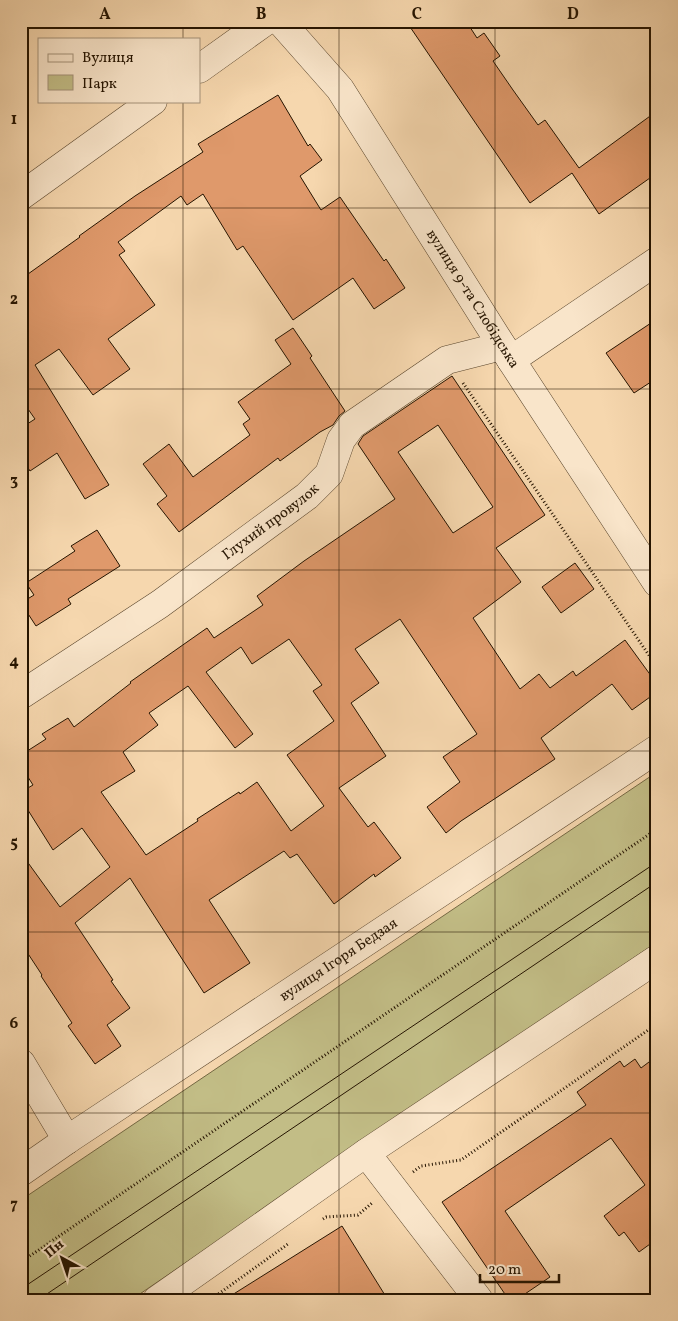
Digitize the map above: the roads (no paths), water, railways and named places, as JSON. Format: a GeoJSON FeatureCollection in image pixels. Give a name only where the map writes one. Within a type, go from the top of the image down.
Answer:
{"type":"FeatureCollection","features":[{"type":"Feature","properties":{"kind":"street"},"geometry":{"type":"LineString","coordinates":[[200,68],[266,21]]}},
{"type":"Feature","properties":{"kind":"street","name":"вулиця 9-та Слобідська"},"geometry":{"type":"LineString","coordinates":[[280,21],[340,89],[507,353],[657,583]]}},
{"type":"Feature","properties":{"kind":"street"},"geometry":{"type":"LineString","coordinates":[[21,196],[153,102]]}},
{"type":"Feature","properties":{"kind":"street","name":"Глухий провулок"},"geometry":{"type":"LineString","coordinates":[[21,695],[160,604],[307,496],[329,474],[341,440],[352,425],[447,360],[507,353],[657,261]]}},
{"type":"Feature","properties":{"kind":"street","name":"вулиця Ігоря Бедзая"},"geometry":{"type":"LineString","coordinates":[[21,1172],[657,749]]}},
{"type":"Feature","properties":{"kind":"street"},"geometry":{"type":"LineString","coordinates":[[157,1300],[366,1153],[657,959]]}},
{"type":"Feature","properties":{"kind":"street"},"geometry":{"type":"LineString","coordinates":[[21,1064],[67,1140]]}},
{"type":"Feature","properties":{"kind":"street"},"geometry":{"type":"LineString","coordinates":[[366,1153],[478,1300]]}},
{"type":"Feature","properties":{"kind":"tram line"},"geometry":{"type":"LineString","coordinates":[[21,1289],[657,862]]}},
{"type":"Feature","properties":{"kind":"tram line"},"geometry":{"type":"LineString","coordinates":[[38,1300],[657,882]]}}]}
